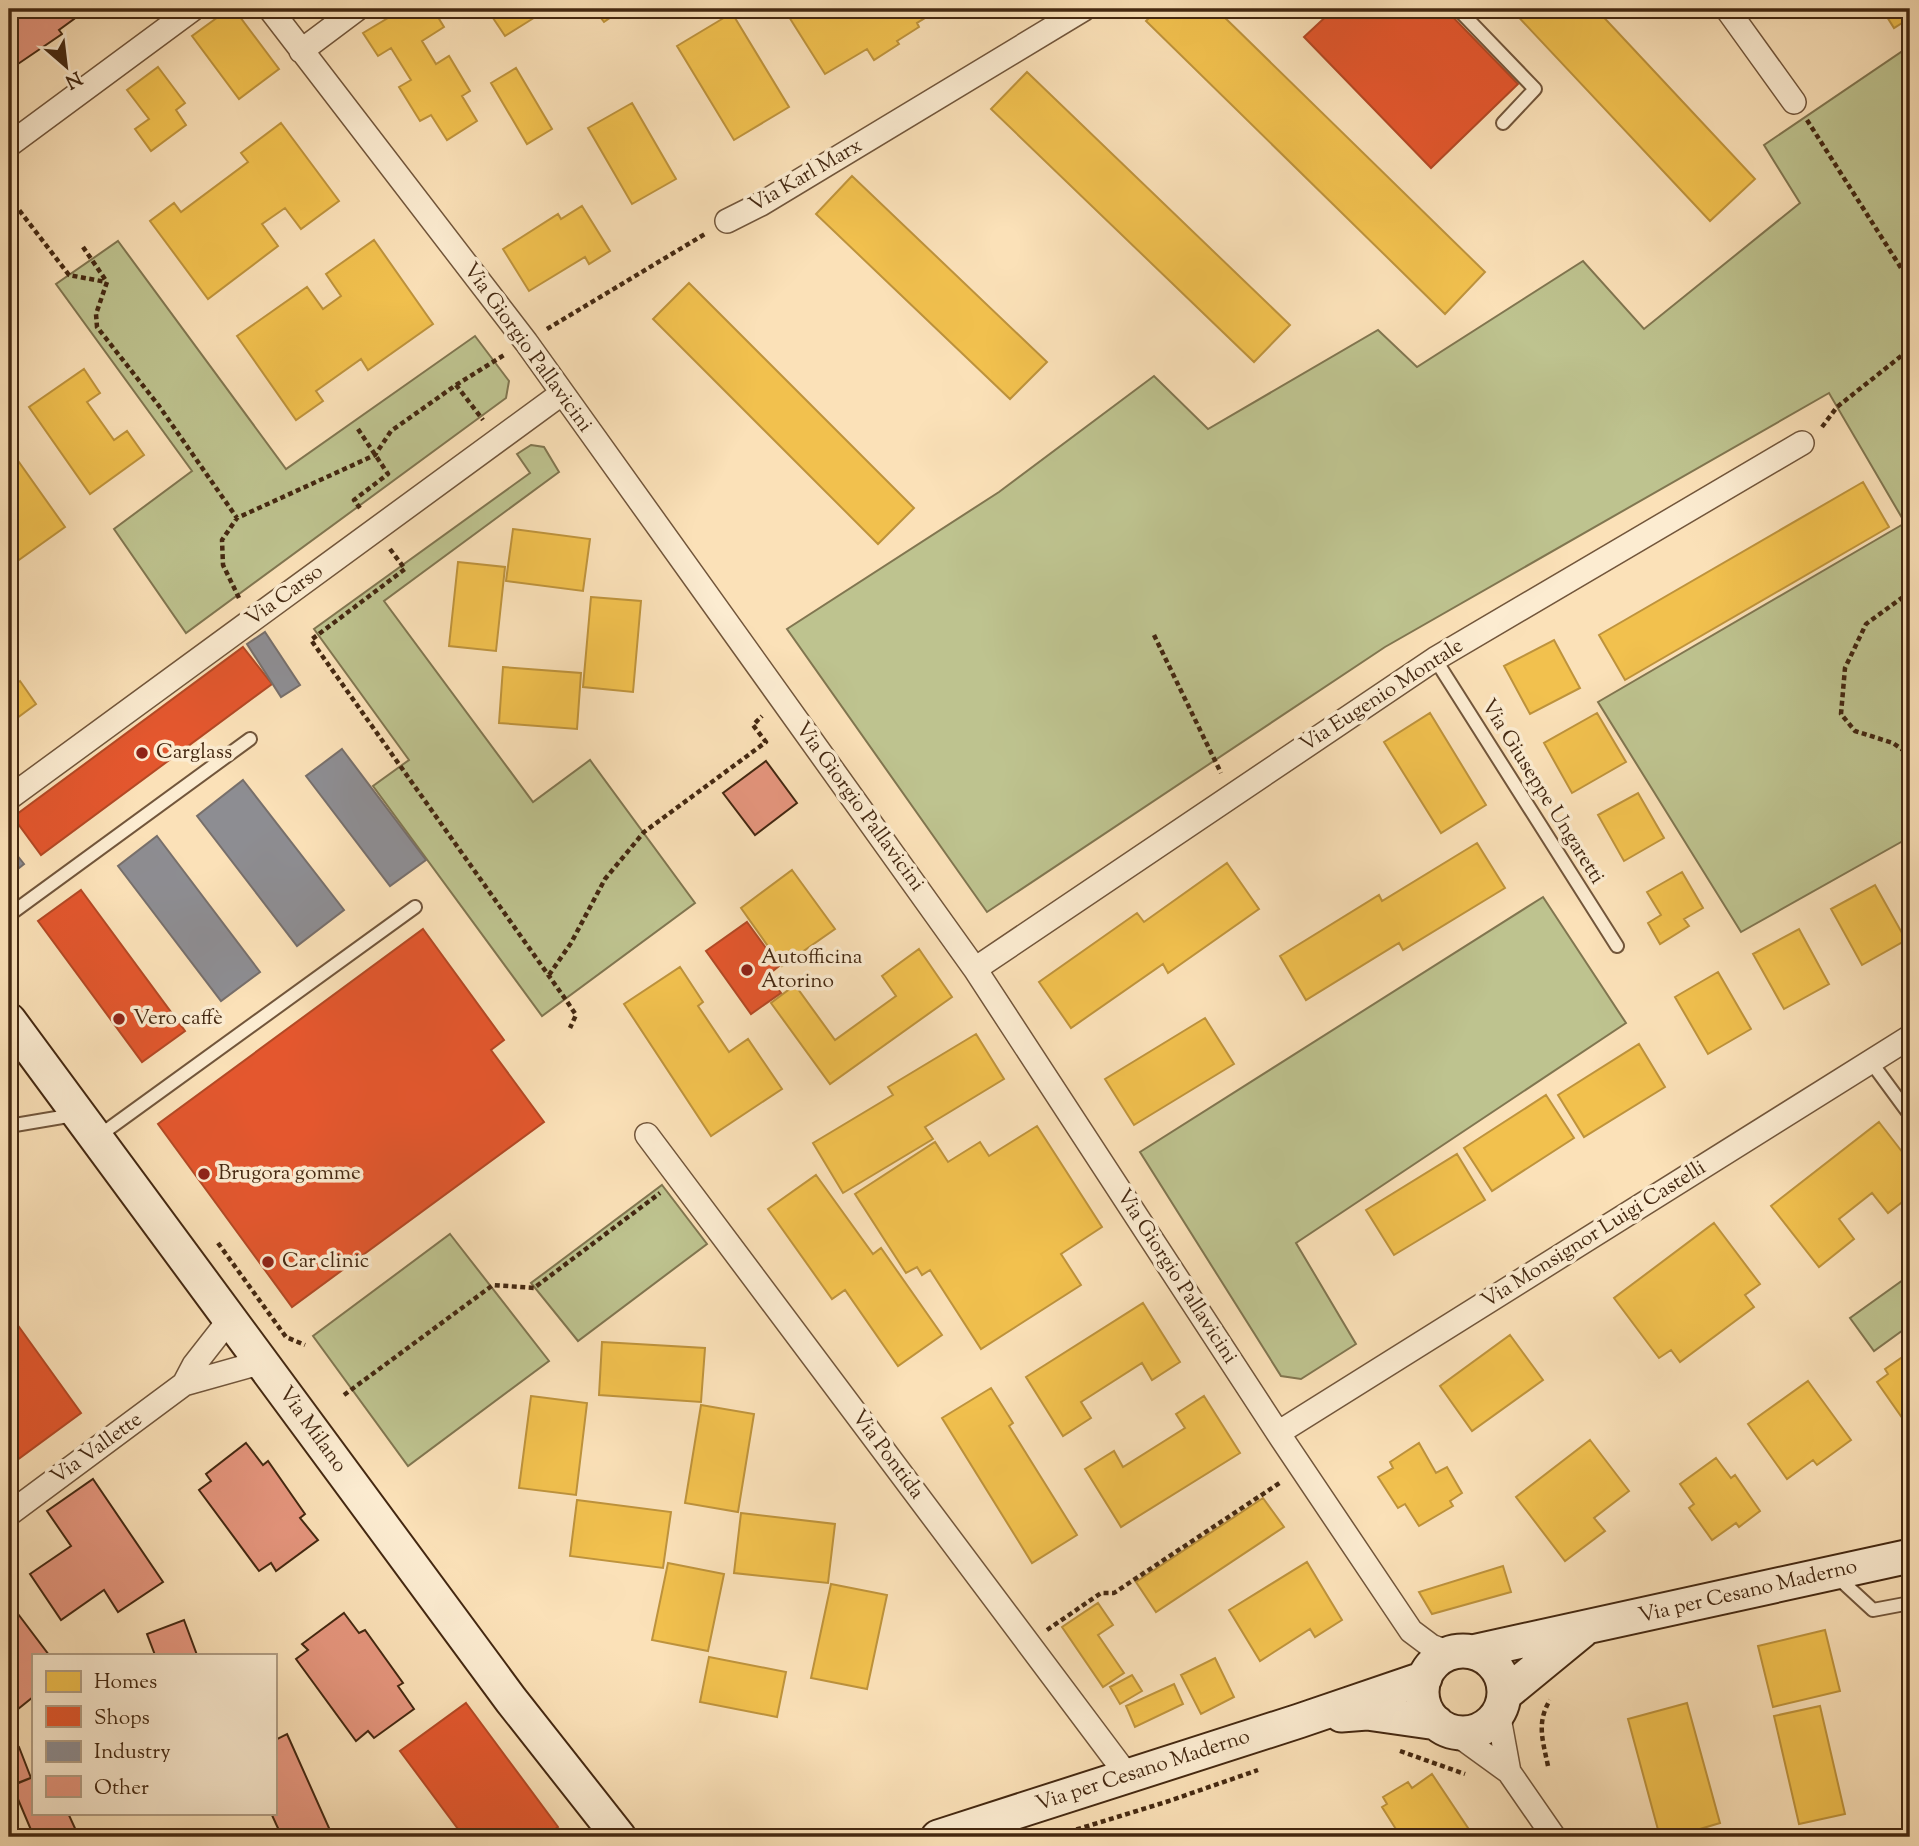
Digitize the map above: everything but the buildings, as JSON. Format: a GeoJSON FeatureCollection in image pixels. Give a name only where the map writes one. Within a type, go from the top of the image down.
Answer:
{"type":"FeatureCollection","features":[{"type":"Feature","properties":{"kind":"main road","name":"Via Milano"},"geometry":{"type":"LineString","coordinates":[[9,1020],[511,1700],[619,1837]]}},
{"type":"Feature","properties":{"kind":"main road","name":"Via per Cesano Maderno"},"geometry":{"type":"LineString","coordinates":[[1461,1653],[1587,1628],[1910,1556]]}},
{"type":"Feature","properties":{"kind":"main road","name":"Via per Cesano Maderno"},"geometry":{"type":"LineString","coordinates":[[1501,1704],[1587,1628]]}},
{"type":"Feature","properties":{"kind":"main road"},"geometry":{"type":"LineString","coordinates":[[1461,1653],[1485,1658],[1493,1664],[1502,1680],[1501,1704],[1486,1725],[1467,1732],[1444,1727],[1430,1716],[1423,1700],[1425,1678],[1434,1663],[1461,1653]]}},
{"type":"Feature","properties":{"kind":"main road","name":"Via per Cesano Maderno"},"geometry":{"type":"LineString","coordinates":[[938,1837],[1425,1678]]}},
{"type":"Feature","properties":{"kind":"main road","name":"Via per Cesano Maderno"},"geometry":{"type":"LineString","coordinates":[[1308,1718],[1367,1713],[1444,1727]]}},
{"type":"Feature","properties":{"kind":"street"},"geometry":{"type":"LineString","coordinates":[[9,145],[193,9]]}},
{"type":"Feature","properties":{"kind":"street","name":"Via Giorgio Pallavicini"},"geometry":{"type":"LineString","coordinates":[[270,9],[526,342],[975,969],[1411,1632],[1425,1678]]}},
{"type":"Feature","properties":{"kind":"street"},"geometry":{"type":"LineString","coordinates":[[301,51],[357,9]]}},
{"type":"Feature","properties":{"kind":"street","name":"Via Karl Marx"},"geometry":{"type":"LineString","coordinates":[[727,221],[761,204],[1084,9]]}},
{"type":"Feature","properties":{"kind":"street"},"geometry":{"type":"LineString","coordinates":[[1728,9],[1794,102]]}},
{"type":"Feature","properties":{"kind":"street","name":"Via Carso"},"geometry":{"type":"LineString","coordinates":[[9,797],[561,394]]}},
{"type":"Feature","properties":{"kind":"street","name":"Via Eugenio Montale"},"geometry":{"type":"LineString","coordinates":[[975,969],[1435,659],[1801,443]]}},
{"type":"Feature","properties":{"kind":"street","name":"Via Monsignor Luigi Castelli"},"geometry":{"type":"LineString","coordinates":[[1278,1433],[1910,1037]]}},
{"type":"Feature","properties":{"kind":"street","name":"Via Pontida"},"geometry":{"type":"LineString","coordinates":[[647,1135],[1127,1775]]}},
{"type":"Feature","properties":{"kind":"street","name":"Via Vallette"},"geometry":{"type":"LineString","coordinates":[[184,1384],[198,1359],[230,1319]]}},
{"type":"Feature","properties":{"kind":"street","name":"Via Vallette"},"geometry":{"type":"LineString","coordinates":[[9,1514],[184,1384],[262,1362]]}},
{"type":"Feature","properties":{"kind":"street","name":"Via Giorgio Pallavicini"},"geometry":{"type":"LineString","coordinates":[[1411,1632],[1431,1646],[1461,1653]]}},
{"type":"Feature","properties":{"kind":"street"},"geometry":{"type":"LineString","coordinates":[[1501,1704],[1509,1772]]}},
{"type":"Feature","properties":{"kind":"street"},"geometry":{"type":"LineString","coordinates":[[1444,1727],[1509,1772],[1554,1837]]}},
{"type":"Feature","properties":{"kind":"lane"},"geometry":{"type":"LineString","coordinates":[[1458,9],[1535,89],[1503,123]]}},
{"type":"Feature","properties":{"kind":"lane","name":"Via Giuseppe Ungaretti"},"geometry":{"type":"LineString","coordinates":[[1435,659],[1617,946]]}},
{"type":"Feature","properties":{"kind":"lane"},"geometry":{"type":"LineString","coordinates":[[9,915],[250,739]]}},
{"type":"Feature","properties":{"kind":"lane"},"geometry":{"type":"LineString","coordinates":[[9,1126],[88,1126],[415,907]]}},
{"type":"Feature","properties":{"kind":"lane"},"geometry":{"type":"LineString","coordinates":[[1871,1062],[1910,1115]]}},
{"type":"Feature","properties":{"kind":"lane"},"geometry":{"type":"LineString","coordinates":[[1832,1573],[1873,1610],[1910,1603]]}},
{"type":"Feature","properties":{"kind":"path"},"geometry":{"type":"LineString","coordinates":[[1794,102],[1818,133],[1910,282]]}},
{"type":"Feature","properties":{"kind":"path"},"geometry":{"type":"LineString","coordinates":[[9,197],[69,275],[107,282]]}},
{"type":"Feature","properties":{"kind":"path","name":"Via Karl Marx"},"geometry":{"type":"LineString","coordinates":[[375,455],[391,431],[456,385],[727,221]]}},
{"type":"Feature","properties":{"kind":"path"},"geometry":{"type":"LineString","coordinates":[[83,247],[107,282]]}},
{"type":"Feature","properties":{"kind":"path"},"geometry":{"type":"LineString","coordinates":[[107,282],[96,314],[97,327],[159,407],[237,518]]}},
{"type":"Feature","properties":{"kind":"path"},"geometry":{"type":"LineString","coordinates":[[1801,443],[1818,432],[1837,407],[1910,349]]}},
{"type":"Feature","properties":{"kind":"path"},"geometry":{"type":"LineString","coordinates":[[456,385],[483,421],[467,435],[480,452]]}},
{"type":"Feature","properties":{"kind":"path"},"geometry":{"type":"LineString","coordinates":[[358,429],[388,474],[354,500],[405,569],[311,640],[576,1015],[570,1028]]}},
{"type":"Feature","properties":{"kind":"path"},"geometry":{"type":"LineString","coordinates":[[252,620],[233,589],[223,565],[222,540],[237,518],[375,455]]}},
{"type":"Feature","properties":{"kind":"path"},"geometry":{"type":"LineString","coordinates":[[1910,592],[1866,624],[1845,668],[1840,714],[1855,732],[1893,743],[1910,755]]}},
{"type":"Feature","properties":{"kind":"path"},"geometry":{"type":"LineString","coordinates":[[1154,635],[1231,796]]}},
{"type":"Feature","properties":{"kind":"path"},"geometry":{"type":"LineString","coordinates":[[549,975],[605,880],[644,832],[766,742],[753,725],[781,698]]}},
{"type":"Feature","properties":{"kind":"path"},"geometry":{"type":"LineString","coordinates":[[344,1395],[493,1285],[534,1288],[679,1179]]}},
{"type":"Feature","properties":{"kind":"path"},"geometry":{"type":"LineString","coordinates":[[218,1243],[286,1337],[305,1345]]}},
{"type":"Feature","properties":{"kind":"path"},"geometry":{"type":"LineString","coordinates":[[1028,1643],[1101,1593],[1114,1593],[1302,1468]]}},
{"type":"Feature","properties":{"kind":"path"},"geometry":{"type":"LineString","coordinates":[[1548,1766],[1541,1736],[1541,1718],[1552,1696]]}},
{"type":"Feature","properties":{"kind":"path"},"geometry":{"type":"LineString","coordinates":[[1389,1747],[1477,1779]]}},
{"type":"Feature","properties":{"kind":"path"},"geometry":{"type":"LineString","coordinates":[[1052,1837],[1169,1801],[1266,1767]]}},
{"type":"Feature","properties":{"kind":"green space"},"geometry":{"type":"Polygon","coordinates":[[[1910,46],[1910,837],[1741,932],[1598,702],[1905,523],[1829,393],[1385,647],[987,912],[787,629],[999,492],[1154,376],[1208,429],[1378,330],[1417,367],[1583,261],[1644,329],[1800,203],[1764,145],[1910,46]]]}},
{"type":"Feature","properties":{"kind":"green space"},"geometry":{"type":"Polygon","coordinates":[[[118,241],[286,469],[475,336],[509,381],[506,398],[186,633],[114,529],[192,471],[56,284],[118,241]]]}},
{"type":"Feature","properties":{"kind":"green space"},"geometry":{"type":"Polygon","coordinates":[[[531,445],[544,447],[559,472],[384,601],[533,802],[590,760],[695,903],[542,1016],[373,786],[409,760],[314,629],[530,473],[517,454],[531,445]]]}},
{"type":"Feature","properties":{"kind":"green space"},"geometry":{"type":"Polygon","coordinates":[[[1543,897],[1626,1023],[1296,1243],[1356,1344],[1301,1379],[1281,1376],[1140,1152],[1543,897]]]}},
{"type":"Feature","properties":{"kind":"green space"},"geometry":{"type":"Polygon","coordinates":[[[662,1185],[707,1244],[578,1341],[531,1283],[662,1185]]]}},
{"type":"Feature","properties":{"kind":"green space"},"geometry":{"type":"Polygon","coordinates":[[[450,1234],[549,1361],[408,1466],[313,1336],[450,1234]]]}},
{"type":"Feature","properties":{"kind":"green space"},"geometry":{"type":"Polygon","coordinates":[[[1910,1275],[1910,1325],[1874,1351],[1850,1318],[1910,1275]]]}},
{"type":"Feature","properties":{"kind":"place","name":"Carglass"},"geometry":{"type":"Point","coordinates":[142,753]}},
{"type":"Feature","properties":{"kind":"place","name":"Autofficina Atorino"},"geometry":{"type":"Point","coordinates":[747,970]}},
{"type":"Feature","properties":{"kind":"place","name":"Vero caffè"},"geometry":{"type":"Point","coordinates":[119,1019]}},
{"type":"Feature","properties":{"kind":"place","name":"Brugora gomme"},"geometry":{"type":"Point","coordinates":[204,1174]}},
{"type":"Feature","properties":{"kind":"place","name":"Car clinic"},"geometry":{"type":"Point","coordinates":[268,1262]}}]}
